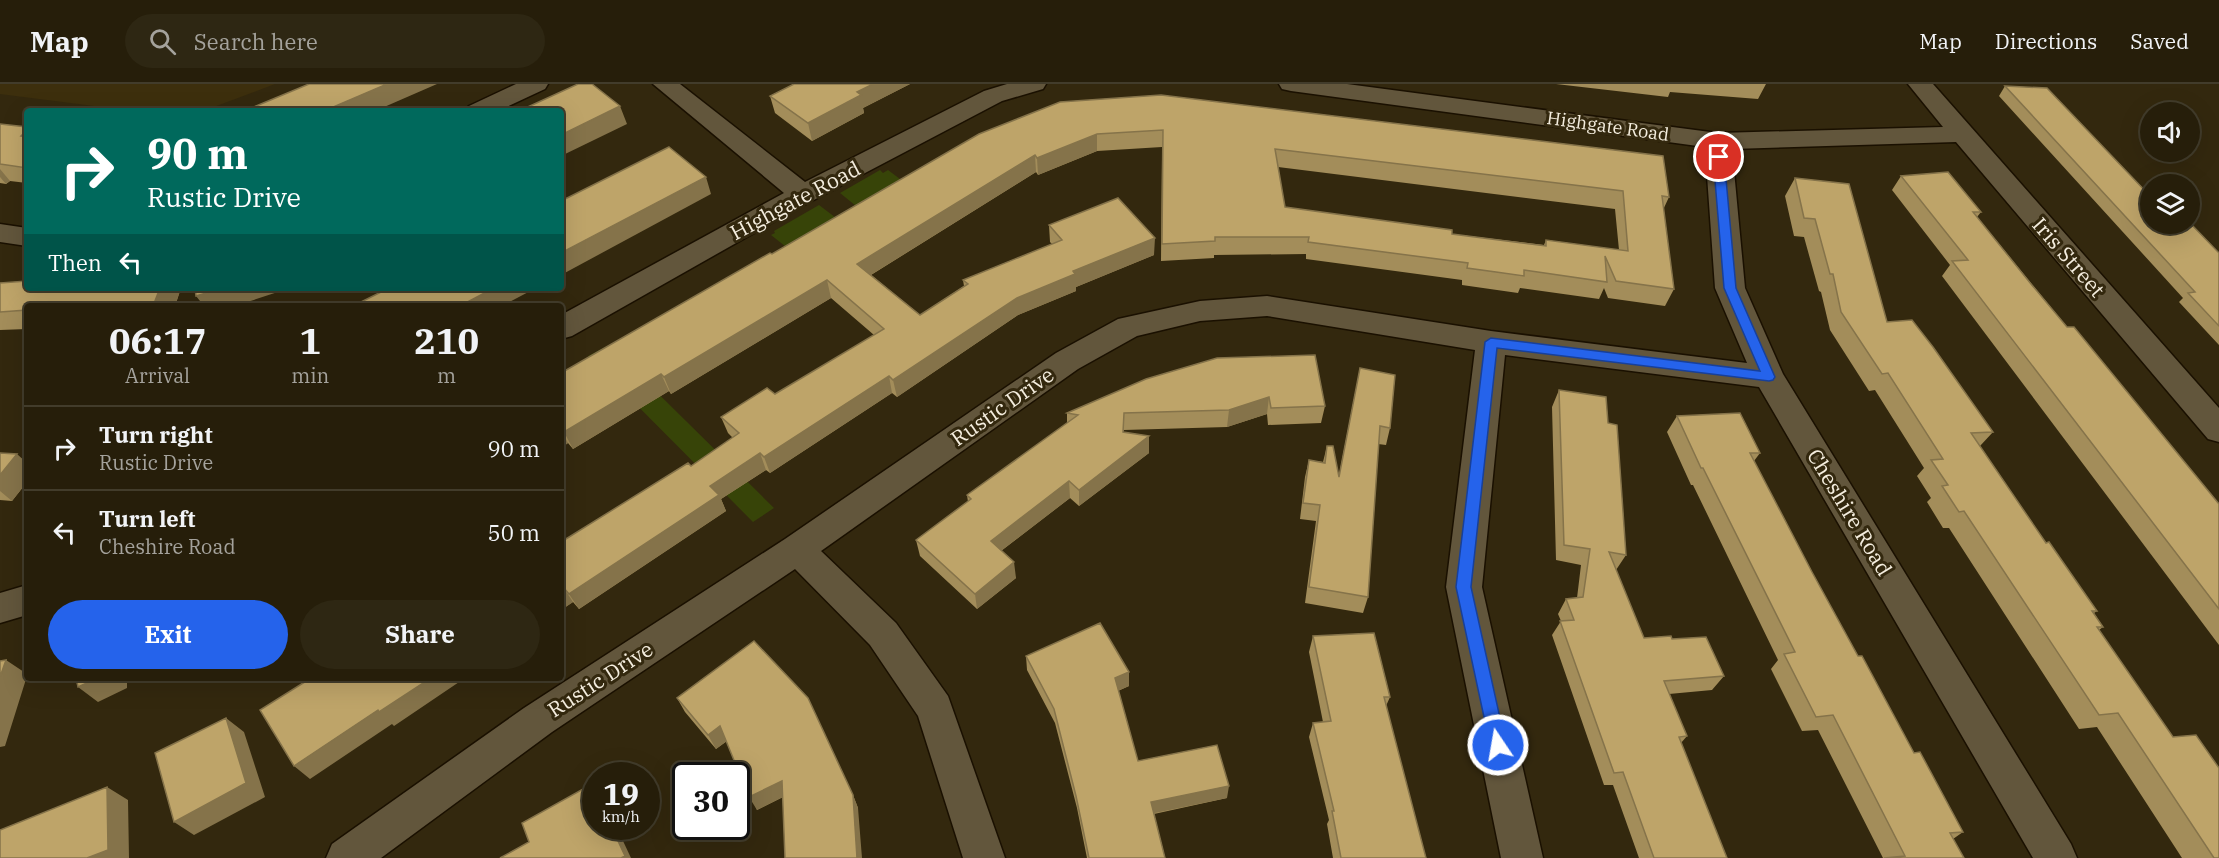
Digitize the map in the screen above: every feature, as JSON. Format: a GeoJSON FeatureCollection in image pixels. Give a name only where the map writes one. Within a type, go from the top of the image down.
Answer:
{"type":"FeatureCollection","features":[{"type":"Feature","properties":{"kind":"street"},"geometry":{"type":"LineString","coordinates":[[484,108],[536,84]]}},
{"type":"Feature","properties":{"kind":"street"},"geometry":{"type":"LineString","coordinates":[[665,84],[804,195]]}},
{"type":"Feature","properties":{"kind":"street","name":"Highgate Road"},"geometry":{"type":"LineString","coordinates":[[564,326],[804,195],[993,96],[1034,84]]}},
{"type":"Feature","properties":{"kind":"street","name":"Highgate Road"},"geometry":{"type":"LineString","coordinates":[[1291,84],[1718,141],[1783,141],[1963,134]]}},
{"type":"Feature","properties":{"kind":"street","name":"Iris Street"},"geometry":{"type":"LineString","coordinates":[[1920,84],[2219,430]]}},
{"type":"Feature","properties":{"kind":"street","name":"Cheshire Road"},"geometry":{"type":"LineString","coordinates":[[1718,141],[1730,288],[1769,377],[2056,858]]}},
{"type":"Feature","properties":{"kind":"street"},"geometry":{"type":"LineString","coordinates":[[0,233],[24,237]]}},
{"type":"Feature","properties":{"kind":"street","name":"Rustic Drive"},"geometry":{"type":"LineString","coordinates":[[347,858],[538,720],[797,549],[1068,361],[1129,327],[1200,311],[1267,306],[1491,342],[1769,377]]}},
{"type":"Feature","properties":{"kind":"street"},"geometry":{"type":"LineString","coordinates":[[1491,342],[1464,587],[1522,858]]}},
{"type":"Feature","properties":{"kind":"street"},"geometry":{"type":"LineString","coordinates":[[797,549],[883,634],[935,708],[984,858]]}},
{"type":"Feature","properties":{"kind":"street"},"geometry":{"type":"LineString","coordinates":[[0,608],[24,601]]}},
{"type":"Feature","properties":{"kind":"shaded area"},"geometry":{"type":"Polygon","coordinates":[[[0,84],[275,84],[211,108],[110,108],[0,94],[0,84]]]}},
{"type":"Feature","properties":{"kind":"green space"},"geometry":{"type":"Polygon","coordinates":[[[880,170],[883,173],[888,170],[916,191],[867,215],[840,193],[880,170]]]}},
{"type":"Feature","properties":{"kind":"green space"},"geometry":{"type":"Polygon","coordinates":[[[819,205],[848,227],[800,258],[771,235],[775,233],[774,231],[819,205]]]}},
{"type":"Feature","properties":{"kind":"green space"},"geometry":{"type":"Polygon","coordinates":[[[609,345],[774,508],[753,522],[588,356],[609,345]]]}},
{"type":"Feature","properties":{"kind":"building"},"geometry":{"type":"Polygon","coordinates":[[[309,84],[387,84],[331,108],[251,108],[309,84]]]}},
{"type":"Feature","properties":{"kind":"building"},"geometry":{"type":"Polygon","coordinates":[[[578,84],[592,84],[620,106],[564,134],[564,108],[526,108],[578,84]]]}},
{"type":"Feature","properties":{"kind":"building"},"geometry":{"type":"Polygon","coordinates":[[[794,84],[873,84],[857,92],[861,95],[808,123],[770,96],[794,84]]]}},
{"type":"Feature","properties":{"kind":"building"},"geometry":{"type":"Polygon","coordinates":[[[2005,86],[2047,88],[2140,185],[2140,232],[2005,86]]]}},
{"type":"Feature","properties":{"kind":"building"},"geometry":{"type":"Polygon","coordinates":[[[1161,95],[1663,156],[1669,197],[1662,196],[1674,289],[1616,281],[1605,256],[1607,282],[1524,270],[1524,276],[1467,268],[1468,263],[1308,242],[1309,237],[1215,237],[1215,241],[1162,244],[1163,130],[1097,134],[1037,158],[1035,155],[857,264],[920,315],[968,284],[963,280],[1062,240],[1049,225],[1118,198],[1155,238],[1073,271],[1075,274],[1017,298],[893,380],[889,376],[764,457],[760,453],[710,486],[719,495],[569,594],[564,588],[564,540],[688,463],[691,466],[739,433],[721,417],[767,388],[775,394],[884,329],[827,280],[664,377],[661,374],[564,432],[564,371],[979,134],[1060,102],[1161,95]],[[1275,149],[1285,207],[1452,230],[1452,234],[1546,246],[1546,240],[1628,251],[1623,191],[1275,149]]]}},
{"type":"Feature","properties":{"kind":"building"},"geometry":{"type":"Polygon","coordinates":[[[0,124],[24,127],[24,133],[21,136],[24,136],[24,168],[0,164],[0,124]]]}},
{"type":"Feature","properties":{"kind":"building"},"geometry":{"type":"Polygon","coordinates":[[[669,147],[706,177],[564,251],[564,200],[669,147]]]}},
{"type":"Feature","properties":{"kind":"building"},"geometry":{"type":"Polygon","coordinates":[[[1948,172],[1981,212],[1973,212],[2031,284],[2067,327],[2074,327],[2219,504],[2219,609],[1952,261],[1968,260],[1901,176],[1948,172]]]}},
{"type":"Feature","properties":{"kind":"building"},"geometry":{"type":"Polygon","coordinates":[[[1795,178],[1849,184],[1887,322],[1912,320],[1933,347],[1993,432],[1971,433],[2046,543],[2049,542],[2097,611],[2092,611],[2103,627],[2097,627],[2173,737],[2196,735],[2219,768],[2219,858],[2214,858],[2118,713],[2099,715],[1964,511],[1959,512],[1942,486],[1948,485],[1931,460],[1943,459],[1888,373],[1882,374],[1841,312],[1833,274],[1830,274],[1815,219],[1804,218],[1795,178]]]}},
{"type":"Feature","properties":{"kind":"building"},"geometry":{"type":"Polygon","coordinates":[[[2200,233],[2219,253],[2219,326],[2188,293],[2195,292],[2142,234],[2200,233]]]}},
{"type":"Feature","properties":{"kind":"building"},"geometry":{"type":"Polygon","coordinates":[[[24,281],[24,291],[159,291],[154,303],[24,303],[24,310],[0,312],[0,283],[24,281]]]}},
{"type":"Feature","properties":{"kind":"building"},"geometry":{"type":"Polygon","coordinates":[[[195,291],[213,291],[196,296],[195,291]]]}},
{"type":"Feature","properties":{"kind":"building"},"geometry":{"type":"Polygon","coordinates":[[[383,291],[488,291],[466,303],[359,303],[383,291]]]}},
{"type":"Feature","properties":{"kind":"building"},"geometry":{"type":"Polygon","coordinates":[[[1315,355],[1325,406],[1271,408],[1269,397],[1229,410],[1124,413],[1123,432],[1149,436],[1079,490],[1069,481],[991,541],[1014,562],[975,594],[916,540],[971,499],[967,495],[1078,415],[1067,413],[1146,379],[1217,358],[1315,355]]]}},
{"type":"Feature","properties":{"kind":"building"},"geometry":{"type":"Polygon","coordinates":[[[1360,368],[1395,375],[1390,428],[1380,426],[1368,597],[1309,587],[1320,505],[1303,503],[1309,460],[1325,463],[1327,446],[1333,446],[1339,477],[1360,368]]]}},
{"type":"Feature","properties":{"kind":"building"},"geometry":{"type":"Polygon","coordinates":[[[1559,390],[1606,397],[1608,423],[1617,425],[1626,555],[1609,552],[1644,638],[1706,637],[1724,676],[1664,681],[1687,736],[1679,737],[1727,858],[1654,858],[1623,772],[1614,773],[1560,621],[1574,620],[1566,599],[1583,597],[1590,549],[1564,545],[1559,390]]]}},
{"type":"Feature","properties":{"kind":"building"},"geometry":{"type":"Polygon","coordinates":[[[1740,413],[1760,453],[1750,453],[1812,572],[1858,656],[1862,656],[1914,753],[1920,752],[1963,832],[1950,833],[1964,858],[1884,858],[1905,856],[1833,715],[1816,717],[1784,654],[1795,652],[1677,416],[1740,413]]]}},
{"type":"Feature","properties":{"kind":"building"},"geometry":{"type":"Polygon","coordinates":[[[0,453],[17,454],[0,475],[0,453]]]}},
{"type":"Feature","properties":{"kind":"building"},"geometry":{"type":"Polygon","coordinates":[[[1100,623],[1129,672],[1115,678],[1138,761],[1217,745],[1229,786],[1151,802],[1165,858],[1089,858],[1054,709],[1026,656],[1100,623]]]}},
{"type":"Feature","properties":{"kind":"building"},"geometry":{"type":"Polygon","coordinates":[[[1374,633],[1390,697],[1384,697],[1426,858],[1341,858],[1332,811],[1334,811],[1313,723],[1331,721],[1313,636],[1374,633]]]}},
{"type":"Feature","properties":{"kind":"building"},"geometry":{"type":"Polygon","coordinates":[[[754,641],[808,698],[853,795],[857,858],[785,858],[782,781],[750,797],[750,762],[735,762],[720,726],[708,735],[677,698],[754,641]]]}},
{"type":"Feature","properties":{"kind":"building"},"geometry":{"type":"Polygon","coordinates":[[[6,660],[0,677],[0,661],[6,660]]]}},
{"type":"Feature","properties":{"kind":"building"},"geometry":{"type":"Polygon","coordinates":[[[77,681],[91,681],[78,687],[77,681]]]}},
{"type":"Feature","properties":{"kind":"building"},"geometry":{"type":"Polygon","coordinates":[[[306,681],[426,681],[294,766],[260,710],[306,681]]]}},
{"type":"Feature","properties":{"kind":"building"},"geometry":{"type":"Polygon","coordinates":[[[226,718],[246,783],[174,822],[155,753],[226,718]]]}},
{"type":"Feature","properties":{"kind":"building"},"geometry":{"type":"Polygon","coordinates":[[[107,787],[108,850],[87,858],[0,858],[0,830],[107,787]]]}},
{"type":"Feature","properties":{"kind":"building"},"geometry":{"type":"Polygon","coordinates":[[[582,790],[582,840],[618,840],[625,856],[621,858],[500,858],[529,842],[522,823],[582,790]]]}},
{"type":"Feature","properties":{"kind":"route"},"geometry":{"type":"LineString","coordinates":[[1498,745],[1464,587],[1491,342],[1769,377],[1730,288],[1719,157]]}}]}
